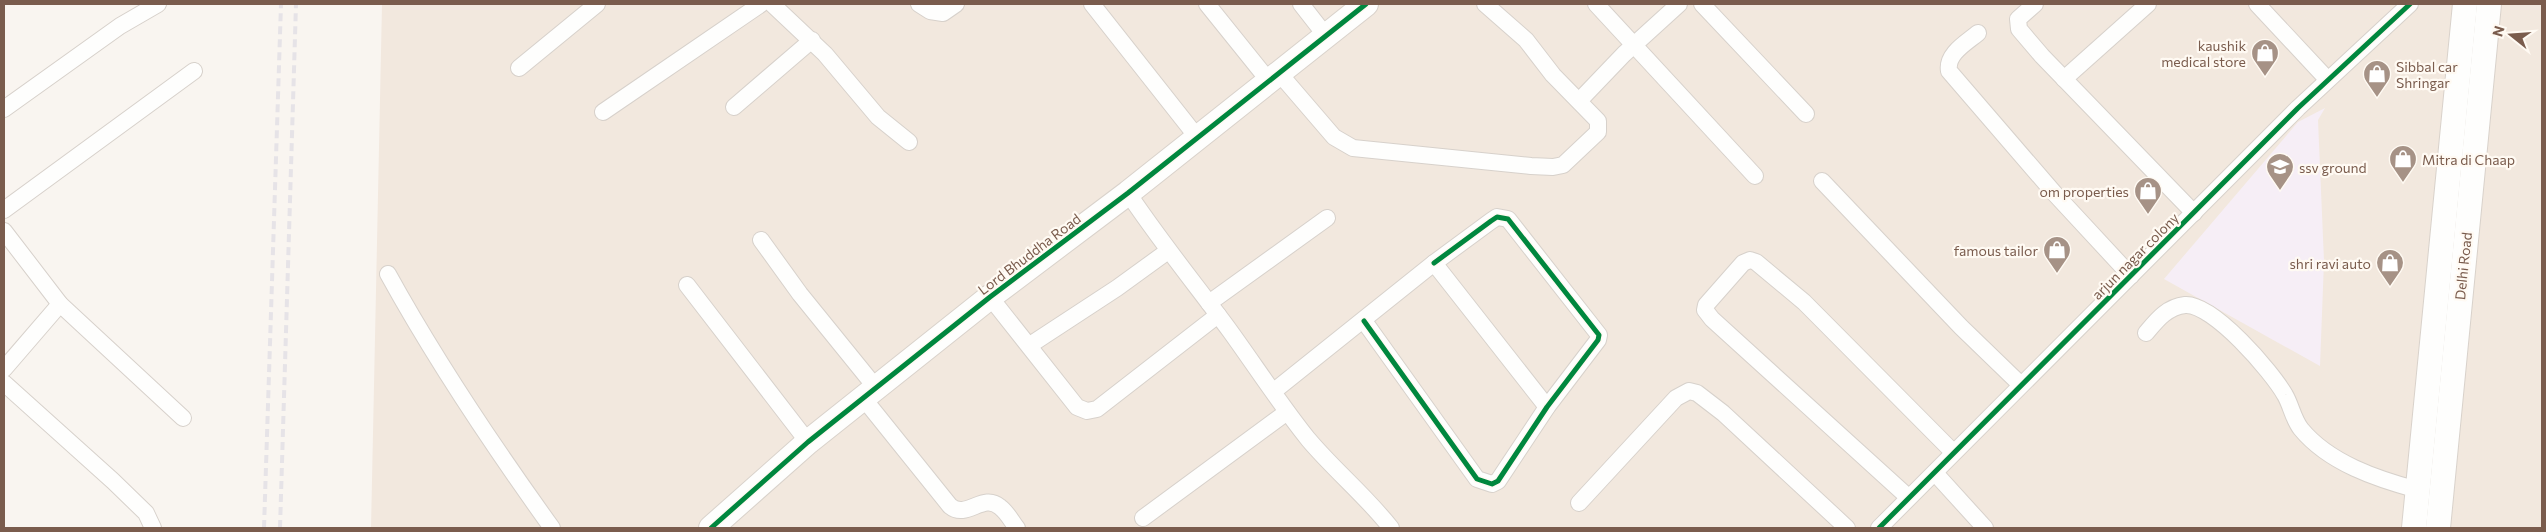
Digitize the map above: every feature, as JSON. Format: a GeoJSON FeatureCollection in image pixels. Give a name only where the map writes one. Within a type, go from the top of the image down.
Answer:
{"type":"FeatureCollection","features":[{"type":"Feature","properties":{"kind":"main road","name":"Lord Bhuddha Road"},"geometry":{"type":"LineString","coordinates":[[710,528],[808,442],[871,394],[990,297],[1128,194],[1366,4]]}},
{"type":"Feature","properties":{"kind":"main road","name":"Delhi Road"},"geometry":{"type":"LineString","coordinates":[[2414,528],[2465,4]]}},
{"type":"Feature","properties":{"kind":"main road","name":"Delhi Road"},"geometry":{"type":"LineString","coordinates":[[2438,528],[2489,4]]}},
{"type":"Feature","properties":{"kind":"street"},"geometry":{"type":"LineString","coordinates":[[4,109],[120,26],[158,4]]}},
{"type":"Feature","properties":{"kind":"street"},"geometry":{"type":"LineString","coordinates":[[520,68],[597,4]]}},
{"type":"Feature","properties":{"kind":"street"},"geometry":{"type":"LineString","coordinates":[[603,112],[761,4]]}},
{"type":"Feature","properties":{"kind":"street"},"geometry":{"type":"LineString","coordinates":[[772,4],[812,40],[878,117],[909,142]]}},
{"type":"Feature","properties":{"kind":"street"},"geometry":{"type":"LineString","coordinates":[[918,4],[930,11],[943,13],[956,4]]}},
{"type":"Feature","properties":{"kind":"street"},"geometry":{"type":"LineString","coordinates":[[1092,4],[1197,137]]}},
{"type":"Feature","properties":{"kind":"street"},"geometry":{"type":"LineString","coordinates":[[1207,4],[1274,77],[1327,129],[1353,148],[1538,167],[1563,165],[1598,132],[1600,127],[1598,121],[1541,62],[1526,40],[1486,4]]}},
{"type":"Feature","properties":{"kind":"street"},"geometry":{"type":"LineString","coordinates":[[1301,4],[1326,36]]}},
{"type":"Feature","properties":{"kind":"street"},"geometry":{"type":"LineString","coordinates":[[1596,4],[1755,176]]}},
{"type":"Feature","properties":{"kind":"street"},"geometry":{"type":"LineString","coordinates":[[1579,101],[1634,45],[1678,4]]}},
{"type":"Feature","properties":{"kind":"street"},"geometry":{"type":"LineString","coordinates":[[1702,4],[1806,114]]}},
{"type":"Feature","properties":{"kind":"street"},"geometry":{"type":"LineString","coordinates":[[2035,4],[2018,19],[2019,29],[2064,79],[2194,213]]}},
{"type":"Feature","properties":{"kind":"street"},"geometry":{"type":"LineString","coordinates":[[2064,79],[2148,4]]}},
{"type":"Feature","properties":{"kind":"street"},"geometry":{"type":"LineString","coordinates":[[2256,4],[2327,80]]}},
{"type":"Feature","properties":{"kind":"street","name":"arjun nagar colony"},"geometry":{"type":"LineString","coordinates":[[1880,528],[1908,497],[1935,473],[1953,452],[2327,80],[2410,4]]}},
{"type":"Feature","properties":{"kind":"street"},"geometry":{"type":"LineString","coordinates":[[1978,33],[1951,56],[1948,63],[1949,71],[2055,194],[2131,276]]}},
{"type":"Feature","properties":{"kind":"street"},"geometry":{"type":"LineString","coordinates":[[734,107],[812,40]]}},
{"type":"Feature","properties":{"kind":"street"},"geometry":{"type":"LineString","coordinates":[[4,210],[194,71]]}},
{"type":"Feature","properties":{"kind":"street"},"geometry":{"type":"LineString","coordinates":[[1822,181],[1961,327],[2021,385]]}},
{"type":"Feature","properties":{"kind":"street"},"geometry":{"type":"LineString","coordinates":[[1128,194],[1168,251],[1274,391],[1287,412],[1328,462],[1379,512],[1391,528]]}},
{"type":"Feature","properties":{"kind":"street"},"geometry":{"type":"LineString","coordinates":[[1274,391],[1364,321],[1434,263],[1497,217],[1504,217],[1511,221],[1599,335],[1598,340],[1547,407],[1498,481],[1492,484],[1484,483],[1472,472],[1364,321]]}},
{"type":"Feature","properties":{"kind":"street"},"geometry":{"type":"LineString","coordinates":[[990,297],[1077,406],[1091,411],[1213,309],[1328,218]]}},
{"type":"Feature","properties":{"kind":"street"},"geometry":{"type":"LineString","coordinates":[[4,231],[60,304],[183,418]]}},
{"type":"Feature","properties":{"kind":"street"},"geometry":{"type":"LineString","coordinates":[[761,240],[950,506],[954,510],[965,511],[984,502],[991,502],[1000,506],[1017,528]]}},
{"type":"Feature","properties":{"kind":"street"},"geometry":{"type":"LineString","coordinates":[[1030,345],[1117,288],[1168,251]]}},
{"type":"Feature","properties":{"kind":"street"},"geometry":{"type":"LineString","coordinates":[[1908,497],[1712,319],[1705,310],[1706,304],[1744,263],[1750,260],[1756,262],[1804,302],[1953,452]]}},
{"type":"Feature","properties":{"kind":"street"},"geometry":{"type":"LineString","coordinates":[[1434,263],[1547,407]]}},
{"type":"Feature","properties":{"kind":"street"},"geometry":{"type":"LineString","coordinates":[[388,274],[426,344],[489,441],[552,528]]}},
{"type":"Feature","properties":{"kind":"street"},"geometry":{"type":"LineString","coordinates":[[687,285],[808,442]]}},
{"type":"Feature","properties":{"kind":"street"},"geometry":{"type":"LineString","coordinates":[[4,369],[60,304]]}},
{"type":"Feature","properties":{"kind":"street"},"geometry":{"type":"LineString","coordinates":[[2146,333],[2162,315],[2172,309],[2187,305],[2206,311],[2263,364],[2286,396],[2302,429],[2326,450],[2360,471],[2418,490]]}},
{"type":"Feature","properties":{"kind":"street"},"geometry":{"type":"LineString","coordinates":[[4,383],[146,513],[153,528]]}},
{"type":"Feature","properties":{"kind":"street"},"geometry":{"type":"LineString","coordinates":[[1579,503],[1676,398],[1689,391],[1697,393],[1723,413],[1847,528]]}},
{"type":"Feature","properties":{"kind":"street"},"geometry":{"type":"LineString","coordinates":[[1143,518],[1287,412]]}},
{"type":"Feature","properties":{"kind":"street"},"geometry":{"type":"LineString","coordinates":[[1935,473],[1985,528]]}},
{"type":"Feature","properties":{"kind":"shaded area"},"geometry":{"type":"Polygon","coordinates":[[[382,4],[2542,4],[2542,528],[371,528],[382,4]]]}},
{"type":"Feature","properties":{"kind":"shaded area","name":"ssv ground"},"geometry":{"type":"Polygon","coordinates":[[[2325,108],[2318,120],[2324,261],[2320,366],[2164,279],[2298,122],[2325,108]]]}},
{"type":"Feature","properties":{"kind":"railway"},"geometry":{"type":"LineString","coordinates":[[264,528],[281,4]]}},
{"type":"Feature","properties":{"kind":"railway"},"geometry":{"type":"LineString","coordinates":[[280,528],[296,4]]}},
{"type":"Feature","properties":{"kind":"cycle path"},"geometry":{"type":"LineString","coordinates":[[711,528],[808,442],[990,297],[1128,193],[1366,4]]}},
{"type":"Feature","properties":{"kind":"cycle path"},"geometry":{"type":"LineString","coordinates":[[1879,528],[2298,108],[2410,4]]}},
{"type":"Feature","properties":{"kind":"cycle path"},"geometry":{"type":"LineString","coordinates":[[1364,321],[1477,479],[1492,484],[1498,481],[1547,407],[1598,340],[1599,335],[1508,219],[1497,217],[1434,263]]}},
{"type":"Feature","properties":{"kind":"place","name":"kaushik medical store"},"geometry":{"type":"Point","coordinates":[2265,77]}},
{"type":"Feature","properties":{"kind":"place","name":"Sibbal car Shringar"},"geometry":{"type":"Point","coordinates":[2377,98]}},
{"type":"Feature","properties":{"kind":"place","name":"Mitra di Chaap"},"geometry":{"type":"Point","coordinates":[2403,183]}},
{"type":"Feature","properties":{"kind":"place","name":"ssv ground"},"geometry":{"type":"Point","coordinates":[2280,191]}},
{"type":"Feature","properties":{"kind":"place","name":"om properties"},"geometry":{"type":"Point","coordinates":[2148,215]}},
{"type":"Feature","properties":{"kind":"place","name":"famous tailor"},"geometry":{"type":"Point","coordinates":[2057,274]}},
{"type":"Feature","properties":{"kind":"place","name":"shri ravi auto"},"geometry":{"type":"Point","coordinates":[2390,287]}}]}
